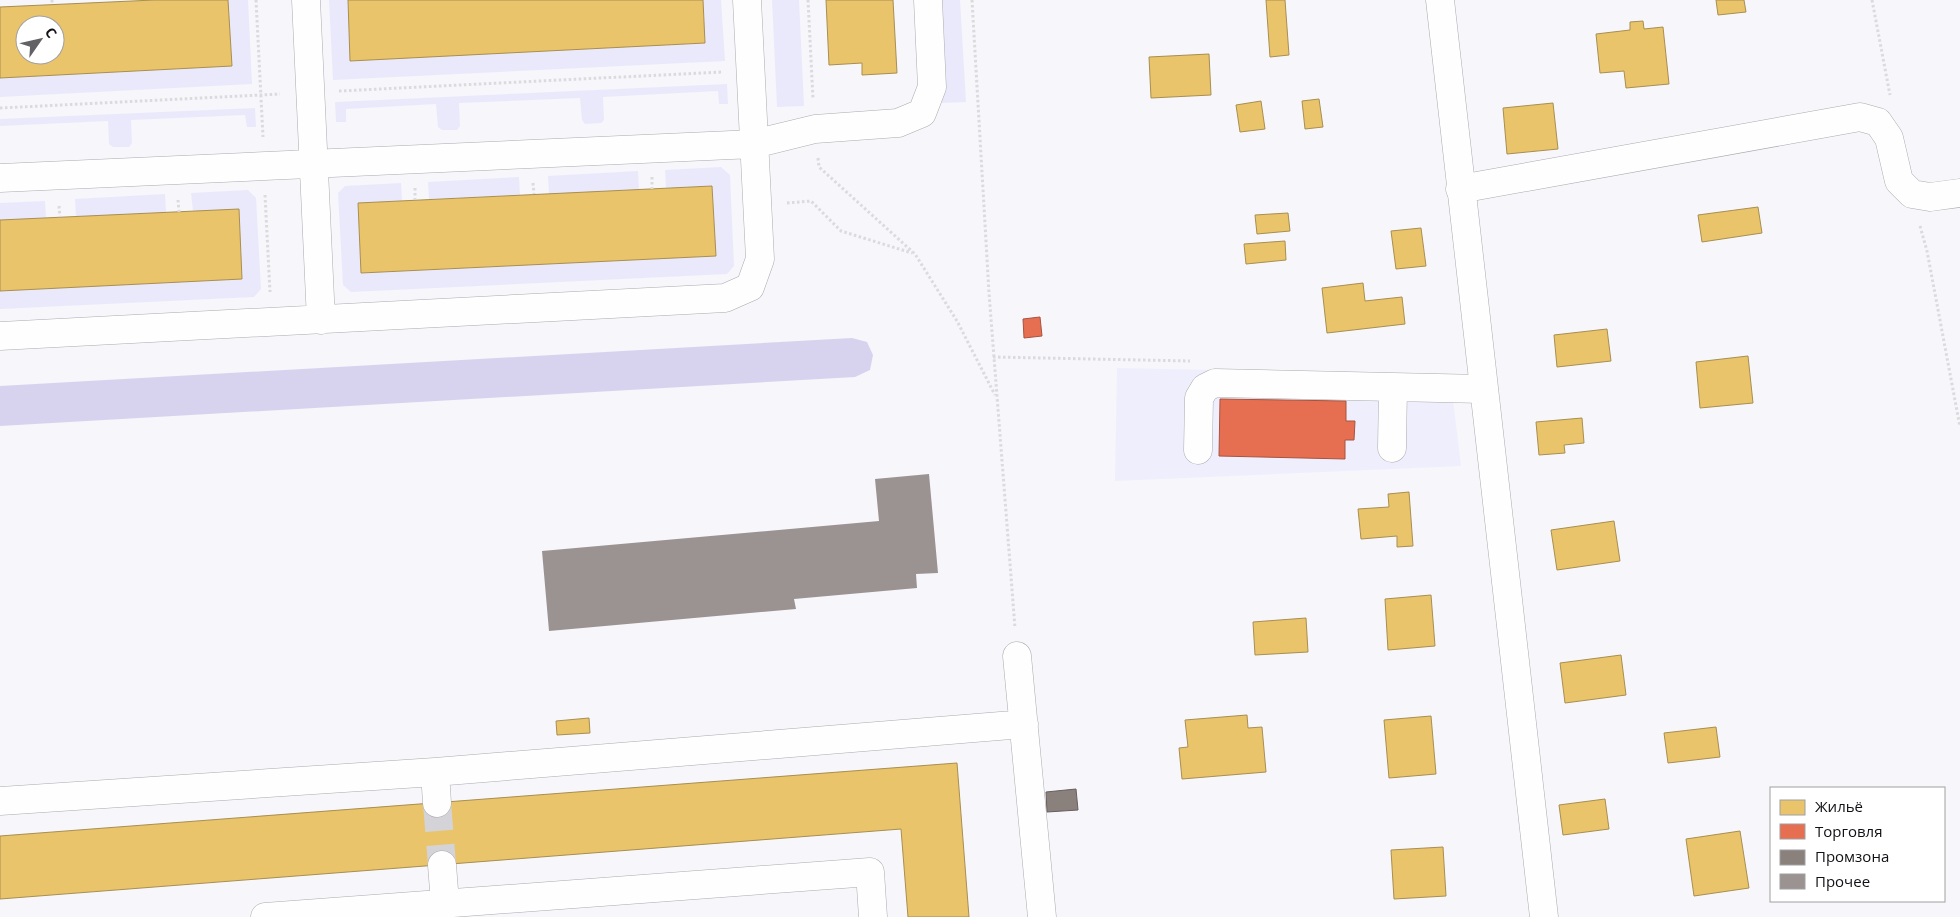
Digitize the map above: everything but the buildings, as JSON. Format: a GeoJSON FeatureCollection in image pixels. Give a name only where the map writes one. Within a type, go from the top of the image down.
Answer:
{"type":"FeatureCollection","features":[{"type":"Feature","properties":{"kind":"main road"},"geometry":{"type":"LineString","coordinates":[[306,0],[321,320]]}},
{"type":"Feature","properties":{"kind":"main road"},"geometry":{"type":"LineString","coordinates":[[0,336],[725,298],[750,287],[760,259],[747,0]]}},
{"type":"Feature","properties":{"kind":"main road"},"geometry":{"type":"LineString","coordinates":[[0,178],[754,144],[815,129],[898,123],[922,113],[932,87],[928,0]]}},
{"type":"Feature","properties":{"kind":"main road"},"geometry":{"type":"LineString","coordinates":[[1440,0],[1544,917]]}},
{"type":"Feature","properties":{"kind":"main road"},"geometry":{"type":"LineString","coordinates":[[1460,189],[1860,117],[1878,122],[1890,138],[1899,181],[1912,194],[1930,197],[1960,192]]}},
{"type":"Feature","properties":{"kind":"main road"},"geometry":{"type":"LineString","coordinates":[[1198,450],[1199,398],[1204,388],[1215,383],[1483,389]]}},
{"type":"Feature","properties":{"kind":"main road"},"geometry":{"type":"LineString","coordinates":[[1392,448],[1393,387]]}},
{"type":"Feature","properties":{"kind":"main road"},"geometry":{"type":"LineString","coordinates":[[1017,656],[1042,917]]}},
{"type":"Feature","properties":{"kind":"main road"},"geometry":{"type":"LineString","coordinates":[[0,801],[434,772],[1024,724]]}},
{"type":"Feature","properties":{"kind":"main road"},"geometry":{"type":"LineString","coordinates":[[434,772],[437,803]]}},
{"type":"Feature","properties":{"kind":"main road"},"geometry":{"type":"LineString","coordinates":[[442,865],[445,904]]}},
{"type":"Feature","properties":{"kind":"main road"},"geometry":{"type":"LineString","coordinates":[[265,917],[870,872],[873,917]]}},
{"type":"Feature","properties":{"kind":"path"},"geometry":{"type":"LineString","coordinates":[[52,0],[52,5]]}},
{"type":"Feature","properties":{"kind":"path"},"geometry":{"type":"LineString","coordinates":[[808,0],[819,168],[915,254],[957,321],[996,398]]}},
{"type":"Feature","properties":{"kind":"path"},"geometry":{"type":"LineString","coordinates":[[972,0],[996,398],[1017,656]]}},
{"type":"Feature","properties":{"kind":"path"},"geometry":{"type":"LineString","coordinates":[[1872,0],[1891,99],[1890,138]]}},
{"type":"Feature","properties":{"kind":"path"},"geometry":{"type":"LineString","coordinates":[[0,108],[750,71]]}},
{"type":"Feature","properties":{"kind":"path"},"geometry":{"type":"LineString","coordinates":[[1912,194],[1927,251],[1960,428]]}},
{"type":"Feature","properties":{"kind":"path"},"geometry":{"type":"LineString","coordinates":[[757,205],[811,201],[841,231],[915,254]]}},
{"type":"Feature","properties":{"kind":"shaded area"},"geometry":{"type":"Polygon","coordinates":[[[228,0],[248,0],[252,84],[0,97],[0,78],[231,66],[228,0]]]}},
{"type":"Feature","properties":{"kind":"shaded area"},"geometry":{"type":"Polygon","coordinates":[[[329,0],[348,0],[351,61],[705,43],[703,0],[721,0],[725,61],[333,80],[329,0]]]}},
{"type":"Feature","properties":{"kind":"shaded area"},"geometry":{"type":"Polygon","coordinates":[[[772,0],[799,0],[804,106],[777,107],[772,0]]]}},
{"type":"Feature","properties":{"kind":"shaded area"},"geometry":{"type":"Polygon","coordinates":[[[936,0],[960,0],[966,102],[942,103],[936,0]]]}},
{"type":"Feature","properties":{"kind":"shaded area"},"geometry":{"type":"Polygon","coordinates":[[[727,84],[728,104],[719,104],[718,91],[603,97],[604,120],[601,123],[585,124],[582,120],[580,98],[459,103],[460,126],[457,130],[442,130],[438,127],[436,104],[346,109],[346,122],[336,122],[335,102],[727,84]]]}},
{"type":"Feature","properties":{"kind":"shaded area"},"geometry":{"type":"Polygon","coordinates":[[[255,108],[256,127],[247,127],[245,115],[131,120],[132,143],[129,147],[113,147],[109,144],[108,121],[0,126],[0,119],[255,108]]]}},
{"type":"Feature","properties":{"kind":"shaded area"},"geometry":{"type":"Polygon","coordinates":[[[721,167],[730,175],[734,266],[727,274],[351,292],[343,285],[338,193],[345,186],[401,183],[402,201],[358,203],[362,273],[716,256],[712,186],[666,188],[665,170],[721,167]]]}},
{"type":"Feature","properties":{"kind":"shaded area"},"geometry":{"type":"Polygon","coordinates":[[[638,171],[639,189],[549,194],[548,176],[638,171]]]}},
{"type":"Feature","properties":{"kind":"shaded area"},"geometry":{"type":"Polygon","coordinates":[[[519,177],[520,195],[429,199],[428,182],[519,177]]]}},
{"type":"Feature","properties":{"kind":"shaded area"},"geometry":{"type":"Polygon","coordinates":[[[248,190],[256,198],[261,289],[254,297],[0,309],[0,291],[242,279],[239,209],[193,211],[191,193],[248,190]]]}},
{"type":"Feature","properties":{"kind":"shaded area"},"geometry":{"type":"Polygon","coordinates":[[[165,194],[166,212],[76,217],[75,199],[165,194]]]}},
{"type":"Feature","properties":{"kind":"shaded area"},"geometry":{"type":"Polygon","coordinates":[[[45,201],[46,218],[0,220],[0,203],[45,201]]]}},
{"type":"Feature","properties":{"kind":"shaded area"},"geometry":{"type":"Polygon","coordinates":[[[852,338],[867,342],[873,355],[870,370],[855,377],[0,426],[0,386],[852,338]]]}},
{"type":"Feature","properties":{"kind":"shaded area"},"geometry":{"type":"Polygon","coordinates":[[[1117,368],[1450,375],[1461,466],[1115,481],[1117,368]]]}},
{"type":"Feature","properties":{"kind":"tunnel"},"geometry":{"type":"LineString","coordinates":[[437,803],[442,865]]}}]}
